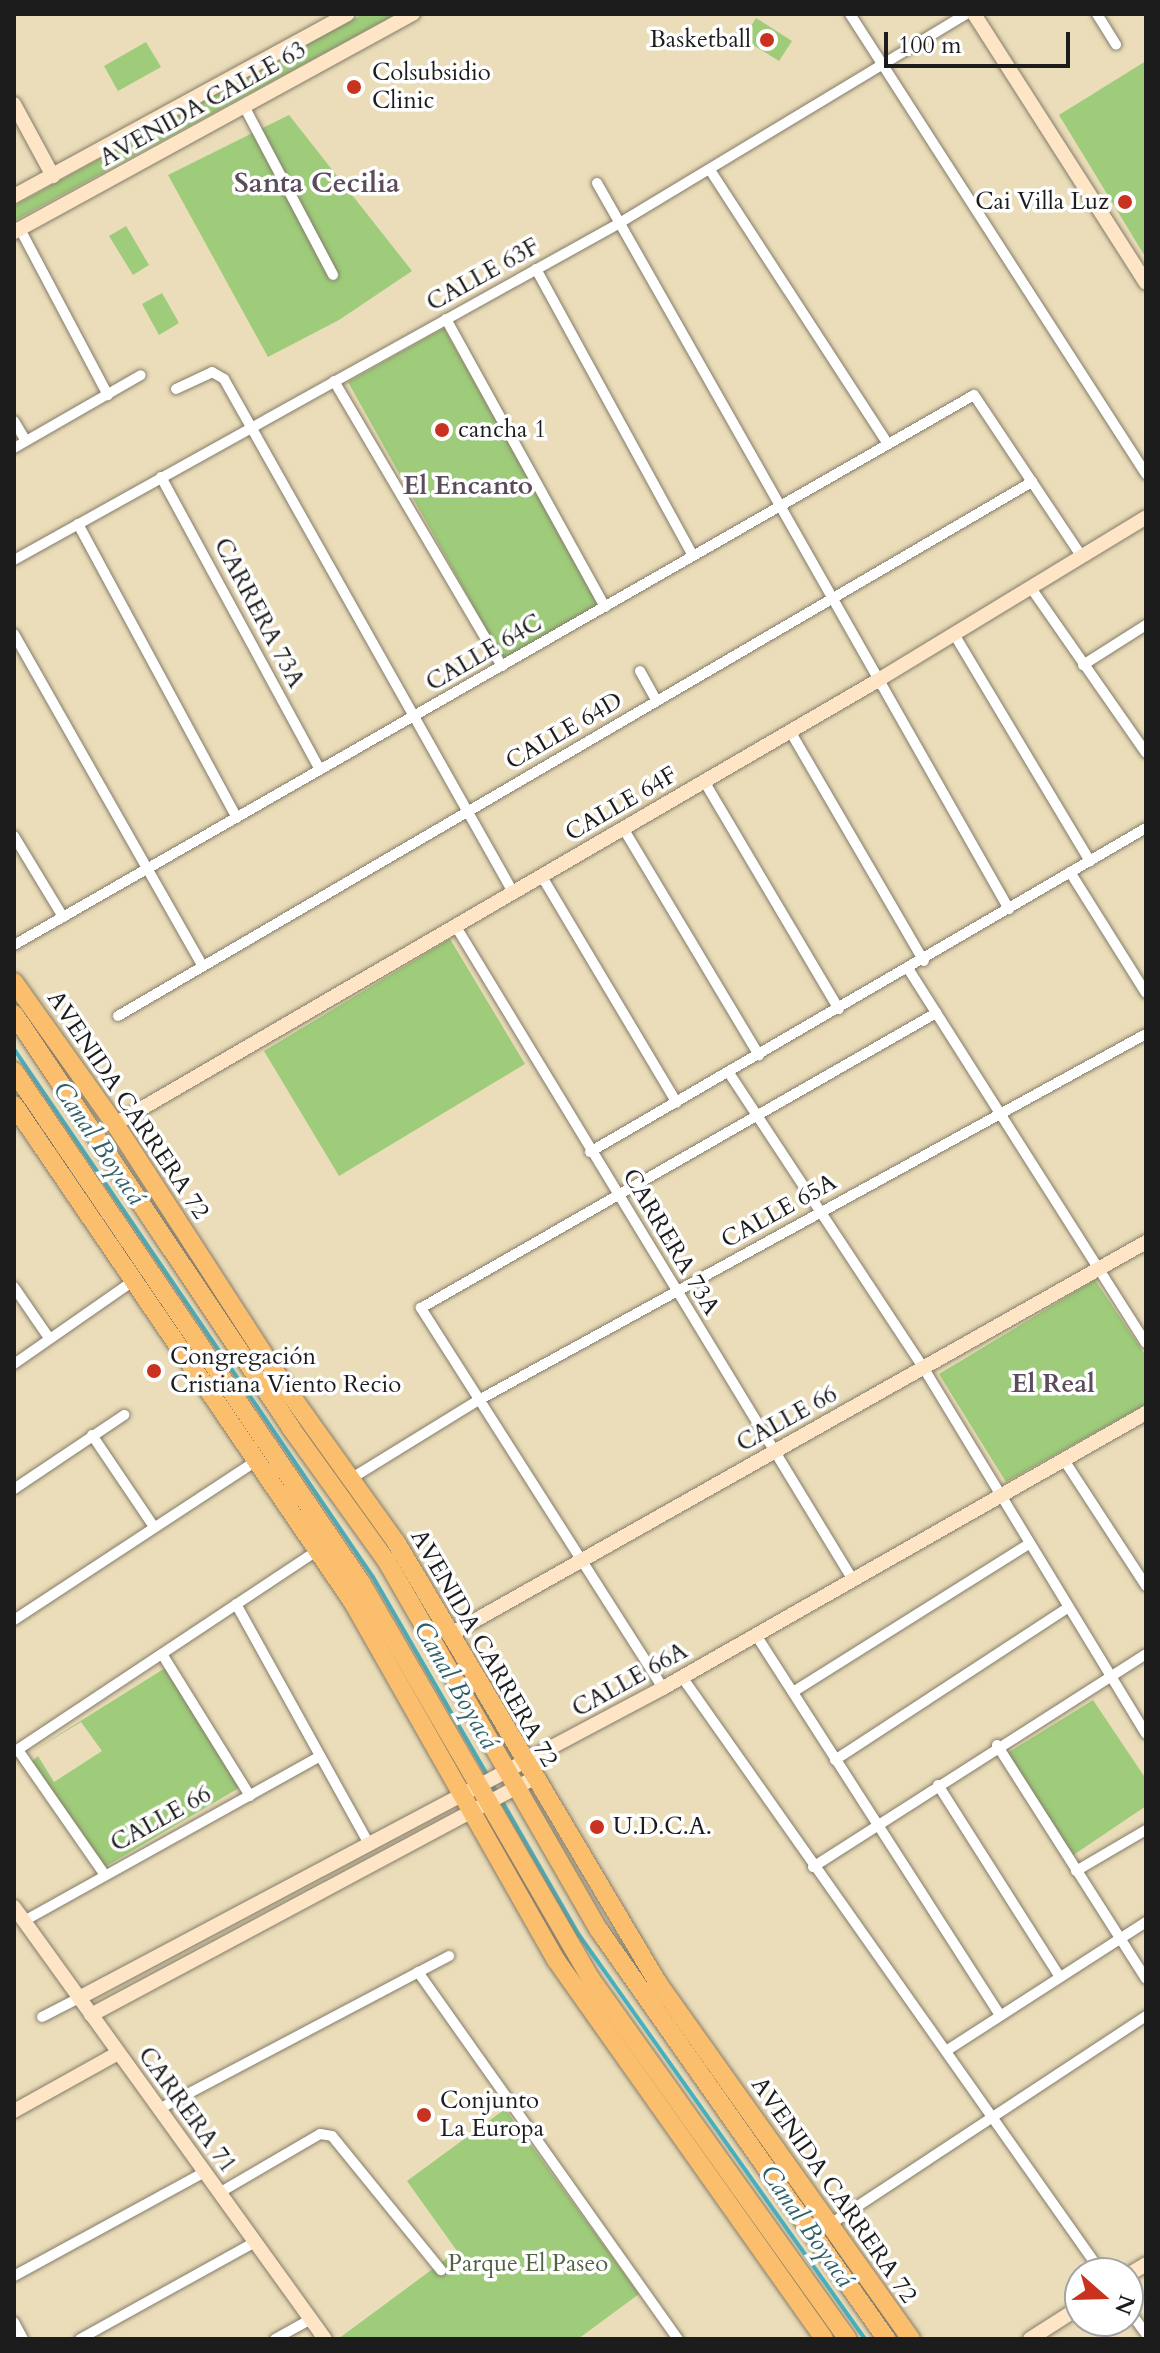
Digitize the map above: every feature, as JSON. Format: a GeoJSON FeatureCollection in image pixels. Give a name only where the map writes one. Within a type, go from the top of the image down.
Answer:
{"type":"FeatureCollection","features":[{"type":"Feature","properties":{"kind":"highway","name":"AVENIDA CARRERA 72"},"geometry":{"type":"LineString","coordinates":[[14,982],[115,1124],[285,1387],[352,1478],[451,1634],[515,1777],[911,2339]]}},
{"type":"Feature","properties":{"kind":"highway","name":"AVENIDA CARRERA 72"},"geometry":{"type":"LineString","coordinates":[[14,1014],[252,1370],[386,1560],[515,1777],[599,1930],[886,2339]]}},
{"type":"Feature","properties":{"kind":"highway"},"geometry":{"type":"LineString","coordinates":[[14,1071],[22,1091],[362,1584],[480,1796],[591,1979],[848,2339]]}},
{"type":"Feature","properties":{"kind":"highway"},"geometry":{"type":"LineString","coordinates":[[14,1105],[480,1796],[556,1960],[824,2339]]}},
{"type":"Feature","properties":{"kind":"highway"},"geometry":{"type":"LineString","coordinates":[[212,1273],[212,1309]]}},
{"type":"Feature","properties":{"kind":"highway"},"geometry":{"type":"LineString","coordinates":[[199,1348],[200,1385]]}},
{"type":"Feature","properties":{"kind":"highway"},"geometry":{"type":"LineString","coordinates":[[252,1370],[285,1387]]}},
{"type":"Feature","properties":{"kind":"highway"},"geometry":{"type":"LineString","coordinates":[[702,2167],[703,2133]]}},
{"type":"Feature","properties":{"kind":"street","name":"AVENIDA CALLE 63"},"geometry":{"type":"LineString","coordinates":[[14,196],[348,14]]}},
{"type":"Feature","properties":{"kind":"street","name":"AVENIDA CALLE 63"},"geometry":{"type":"LineString","coordinates":[[17,230],[413,14]]}},
{"type":"Feature","properties":{"kind":"street"},"geometry":{"type":"LineString","coordinates":[[850,14],[1146,474]]}},
{"type":"Feature","properties":{"kind":"street","name":"CALLE 63F"},"geometry":{"type":"LineString","coordinates":[[14,560],[618,224],[966,14]]}},
{"type":"Feature","properties":{"kind":"street"},"geometry":{"type":"LineString","coordinates":[[974,14],[1146,283]]}},
{"type":"Feature","properties":{"kind":"street"},"geometry":{"type":"LineString","coordinates":[[1097,14],[1116,44]]}},
{"type":"Feature","properties":{"kind":"street"},"geometry":{"type":"LineString","coordinates":[[14,104],[53,176]]}},
{"type":"Feature","properties":{"kind":"street"},"geometry":{"type":"LineString","coordinates":[[244,106],[333,275]]}},
{"type":"Feature","properties":{"kind":"street"},"geometry":{"type":"LineString","coordinates":[[710,170],[888,444]]}},
{"type":"Feature","properties":{"kind":"street"},"geometry":{"type":"LineString","coordinates":[[597,183],[875,682],[1009,909]]}},
{"type":"Feature","properties":{"kind":"street"},"geometry":{"type":"LineString","coordinates":[[17,230],[108,395]]}},
{"type":"Feature","properties":{"kind":"street"},"geometry":{"type":"LineString","coordinates":[[536,269],[693,556]]}},
{"type":"Feature","properties":{"kind":"street"},"geometry":{"type":"LineString","coordinates":[[446,319],[605,607]]}},
{"type":"Feature","properties":{"kind":"street"},"geometry":{"type":"LineString","coordinates":[[176,389],[212,372],[219,374],[513,892]]}},
{"type":"Feature","properties":{"kind":"street"},"geometry":{"type":"LineString","coordinates":[[14,448],[141,375]]}},
{"type":"Feature","properties":{"kind":"street"},"geometry":{"type":"LineString","coordinates":[[334,381],[502,666]]}},
{"type":"Feature","properties":{"kind":"street","name":"CALLE 64C"},"geometry":{"type":"LineString","coordinates":[[14,945],[974,395],[1032,482]]}},
{"type":"Feature","properties":{"kind":"street"},"geometry":{"type":"LineString","coordinates":[[14,421],[26,441]]}},
{"type":"Feature","properties":{"kind":"street","name":"CARRERA 73A"},"geometry":{"type":"LineString","coordinates":[[161,477],[320,770]]}},
{"type":"Feature","properties":{"kind":"street"},"geometry":{"type":"LineString","coordinates":[[1032,482],[1082,557]]}},
{"type":"Feature","properties":{"kind":"street","name":"CALLE 64D"},"geometry":{"type":"LineString","coordinates":[[118,1016],[1032,482]]}},
{"type":"Feature","properties":{"kind":"street","name":"CALLE 64F"},"geometry":{"type":"LineString","coordinates":[[115,1124],[875,682],[1146,517]]}},
{"type":"Feature","properties":{"kind":"street"},"geometry":{"type":"LineString","coordinates":[[78,524],[237,818]]}},
{"type":"Feature","properties":{"kind":"street"},"geometry":{"type":"LineString","coordinates":[[1031,588],[1083,665],[1142,735],[1146,753]]}},
{"type":"Feature","properties":{"kind":"street"},"geometry":{"type":"LineString","coordinates":[[1083,665],[1146,625]]}},
{"type":"Feature","properties":{"kind":"street"},"geometry":{"type":"LineString","coordinates":[[14,634],[202,965]]}},
{"type":"Feature","properties":{"kind":"street"},"geometry":{"type":"LineString","coordinates":[[954,634],[1090,861]]}},
{"type":"Feature","properties":{"kind":"street"},"geometry":{"type":"LineString","coordinates":[[640,671],[656,700]]}},
{"type":"Feature","properties":{"kind":"street"},"geometry":{"type":"LineString","coordinates":[[790,731],[924,961]]}},
{"type":"Feature","properties":{"kind":"street"},"geometry":{"type":"LineString","coordinates":[[704,781],[839,1009]]}},
{"type":"Feature","properties":{"kind":"street"},"geometry":{"type":"LineString","coordinates":[[623,828],[759,1055]]}},
{"type":"Feature","properties":{"kind":"street"},"geometry":{"type":"LineString","coordinates":[[590,1152],[909,970],[1146,828]]}},
{"type":"Feature","properties":{"kind":"street"},"geometry":{"type":"LineString","coordinates":[[14,836],[63,917]]}},
{"type":"Feature","properties":{"kind":"street"},"geometry":{"type":"LineString","coordinates":[[1070,872],[1146,993]]}},
{"type":"Feature","properties":{"kind":"street"},"geometry":{"type":"LineString","coordinates":[[541,875],[677,1103]]}},
{"type":"Feature","properties":{"kind":"street","name":"CARRERA 73A"},"geometry":{"type":"LineString","coordinates":[[455,925],[674,1291],[853,1580]]}},
{"type":"Feature","properties":{"kind":"street"},"geometry":{"type":"LineString","coordinates":[[909,970],[1146,1343]]}},
{"type":"Feature","properties":{"kind":"street"},"geometry":{"type":"LineString","coordinates":[[663,1688],[477,1401],[421,1308],[936,1013]]}},
{"type":"Feature","properties":{"kind":"street","name":"CALLE 65A"},"geometry":{"type":"LineString","coordinates":[[352,1478],[477,1401],[1146,1034]]}},
{"type":"Feature","properties":{"kind":"street"},"geometry":{"type":"LineString","coordinates":[[729,1073],[923,1367],[1027,1545],[1146,1734]]}},
{"type":"Feature","properties":{"kind":"street","name":"CALLE 66"},"geometry":{"type":"LineString","coordinates":[[451,1634],[1146,1242]]}},
{"type":"Feature","properties":{"kind":"street"},"geometry":{"type":"LineString","coordinates":[[14,1364],[133,1281]]}},
{"type":"Feature","properties":{"kind":"street"},"geometry":{"type":"LineString","coordinates":[[14,1287],[49,1338]]}},
{"type":"Feature","properties":{"kind":"street","name":"CALLE 66A"},"geometry":{"type":"LineString","coordinates":[[91,2015],[515,1777],[682,1677],[1146,1413]]}},
{"type":"Feature","properties":{"kind":"street"},"geometry":{"type":"LineString","coordinates":[[14,1489],[124,1415]]}},
{"type":"Feature","properties":{"kind":"street"},"geometry":{"type":"LineString","coordinates":[[92,1435],[154,1527]]}},
{"type":"Feature","properties":{"kind":"street"},"geometry":{"type":"LineString","coordinates":[[1064,1460],[1146,1586]]}},
{"type":"Feature","properties":{"kind":"street"},"geometry":{"type":"LineString","coordinates":[[14,1620],[253,1463]]}},
{"type":"Feature","properties":{"kind":"street"},"geometry":{"type":"LineString","coordinates":[[793,1692],[1027,1545]]}},
{"type":"Feature","properties":{"kind":"street"},"geometry":{"type":"LineString","coordinates":[[105,1875],[16,1751],[317,1551]]}},
{"type":"Feature","properties":{"kind":"street"},"geometry":{"type":"LineString","coordinates":[[236,1604],[369,1844]]}},
{"type":"Feature","properties":{"kind":"street"},"geometry":{"type":"LineString","coordinates":[[835,1760],[1067,1608]]}},
{"type":"Feature","properties":{"kind":"street"},"geometry":{"type":"LineString","coordinates":[[756,1635],[999,2014]]}},
{"type":"Feature","properties":{"kind":"street"},"geometry":{"type":"LineString","coordinates":[[162,1654],[250,1796]]}},
{"type":"Feature","properties":{"kind":"street"},"geometry":{"type":"LineString","coordinates":[[813,1867],[997,1745],[1146,1654]]}},
{"type":"Feature","properties":{"kind":"street"},"geometry":{"type":"LineString","coordinates":[[682,1677],[1091,2257]]}},
{"type":"Feature","properties":{"kind":"street"},"geometry":{"type":"LineString","coordinates":[[997,1745],[1146,1979]]}},
{"type":"Feature","properties":{"kind":"street","name":"CALLE 66"},"geometry":{"type":"LineString","coordinates":[[24,1921],[320,1756]]}},
{"type":"Feature","properties":{"kind":"street"},"geometry":{"type":"LineString","coordinates":[[938,1785],[1060,1977]]}},
{"type":"Feature","properties":{"kind":"street","name":"CALLE 66A"},"geometry":{"type":"LineString","coordinates":[[42,2017],[369,1844],[480,1796]]}},
{"type":"Feature","properties":{"kind":"street"},"geometry":{"type":"LineString","coordinates":[[1076,1871],[1146,1830]]}},
{"type":"Feature","properties":{"kind":"street","name":"CARRERA 71"},"geometry":{"type":"LineString","coordinates":[[14,1907],[325,2339]]}},
{"type":"Feature","properties":{"kind":"street"},"geometry":{"type":"LineString","coordinates":[[946,2051],[1146,1922]]}},
{"type":"Feature","properties":{"kind":"street"},"geometry":{"type":"LineString","coordinates":[[159,2109],[449,1956]]}},
{"type":"Feature","properties":{"kind":"street"},"geometry":{"type":"LineString","coordinates":[[418,1972],[678,2339]]}},
{"type":"Feature","properties":{"kind":"street"},"geometry":{"type":"LineString","coordinates":[[829,2225],[1146,2016]]}},
{"type":"Feature","properties":{"kind":"street"},"geometry":{"type":"LineString","coordinates":[[14,2111],[118,2053]]}},
{"type":"Feature","properties":{"kind":"street"},"geometry":{"type":"LineString","coordinates":[[219,2193],[320,2134],[344,2145],[441,2270]]}},
{"type":"Feature","properties":{"kind":"street"},"geometry":{"type":"LineString","coordinates":[[14,2276],[205,2172]]}},
{"type":"Feature","properties":{"kind":"street"},"geometry":{"type":"LineString","coordinates":[[80,2339],[255,2242]]}},
{"type":"Feature","properties":{"kind":"street"},"geometry":{"type":"LineString","coordinates":[[1030,2339],[1064,2317]]}},
{"type":"Feature","properties":{"kind":"street"},"geometry":{"type":"LineString","coordinates":[[275,2339],[311,2319]]}},
{"type":"Feature","properties":{"kind":"street"},"geometry":{"type":"LineString","coordinates":[[14,2322],[23,2339]]}},
{"type":"Feature","properties":{"kind":"green space"},"geometry":{"type":"Polygon","coordinates":[[[363,14],[396,14],[14,221],[14,206],[363,14]]]}},
{"type":"Feature","properties":{"kind":"green space","name":"Basketball"},"geometry":{"type":"Polygon","coordinates":[[[756,18],[792,41],[779,61],[743,39],[756,18]]]}},
{"type":"Feature","properties":{"kind":"green space"},"geometry":{"type":"Polygon","coordinates":[[[146,42],[161,67],[118,91],[104,66],[146,42]]]}},
{"type":"Feature","properties":{"kind":"green space"},"geometry":{"type":"Polygon","coordinates":[[[1146,61],[1146,258],[1059,115],[1146,61]]]}},
{"type":"Feature","properties":{"kind":"green space"},"geometry":{"type":"Polygon","coordinates":[[[289,115],[412,271],[339,320],[268,357],[168,175],[289,115]]]}},
{"type":"Feature","properties":{"kind":"green space"},"geometry":{"type":"Polygon","coordinates":[[[126,226],[149,265],[133,275],[109,236],[126,226]]]}},
{"type":"Feature","properties":{"kind":"green space"},"geometry":{"type":"Polygon","coordinates":[[[162,293],[179,323],[159,335],[142,304],[162,293]]]}},
{"type":"Feature","properties":{"kind":"green space","name":"El Encanto"},"geometry":{"type":"Polygon","coordinates":[[[444,328],[599,605],[503,659],[348,382],[444,328]]]}},
{"type":"Feature","properties":{"kind":"green space"},"geometry":{"type":"Polygon","coordinates":[[[450,939],[525,1064],[339,1176],[264,1051],[450,939]]]}},
{"type":"Feature","properties":{"kind":"green space"},"geometry":{"type":"Polygon","coordinates":[[[1095,1280],[1146,1356],[1146,1404],[1006,1482],[939,1374],[1095,1280]]]}},
{"type":"Feature","properties":{"kind":"green space"},"geometry":{"type":"Polygon","coordinates":[[[173,1663],[244,1785],[103,1868],[30,1763],[38,1756],[54,1782],[102,1751],[81,1722],[28,1754],[173,1663]]]}},
{"type":"Feature","properties":{"kind":"green space"},"geometry":{"type":"Polygon","coordinates":[[[1093,1700],[1146,1779],[1146,1806],[1069,1858],[1006,1754],[1093,1700]]]}},
{"type":"Feature","properties":{"kind":"green space","name":"Parque El Paseo"},"geometry":{"type":"Polygon","coordinates":[[[505,2109],[639,2294],[578,2339],[338,2339],[457,2251],[407,2181],[505,2109]]]}},
{"type":"Feature","properties":{"kind":"waterway","name":"Canal Boyacá"},"geometry":{"type":"LineString","coordinates":[[14,1049],[373,1577],[488,1776]]}},
{"type":"Feature","properties":{"kind":"waterway","name":"Canal Boyacá"},"geometry":{"type":"LineString","coordinates":[[492,1784],[579,1935],[865,2339]]}},
{"type":"Feature","properties":{"kind":"place","name":"Basketball"},"geometry":{"type":"Point","coordinates":[767,40]}},
{"type":"Feature","properties":{"kind":"place","name":"Colsubsidio Clinic"},"geometry":{"type":"Point","coordinates":[354,87]}},
{"type":"Feature","properties":{"kind":"place","name":"Cai Villa Luz"},"geometry":{"type":"Point","coordinates":[1125,202]}},
{"type":"Feature","properties":{"kind":"place","name":"cancha 1"},"geometry":{"type":"Point","coordinates":[442,430]}},
{"type":"Feature","properties":{"kind":"place","name":"Congregación Cristiana Viento Recio"},"geometry":{"type":"Point","coordinates":[154,1371]}},
{"type":"Feature","properties":{"kind":"place","name":"U.D.C.A."},"geometry":{"type":"Point","coordinates":[597,1827]}},
{"type":"Feature","properties":{"kind":"place","name":"Conjunto La Europa"},"geometry":{"type":"Point","coordinates":[424,2115]}},
{"type":"Feature","properties":{"kind":"district","name":"Santa Cecilia"},"geometry":{"type":"Point","coordinates":[317,183]}},
{"type":"Feature","properties":{"kind":"district","name":"El Encanto"},"geometry":{"type":"Point","coordinates":[468,486]}},
{"type":"Feature","properties":{"kind":"district","name":"El Real"},"geometry":{"type":"Point","coordinates":[1053,1384]}}]}
